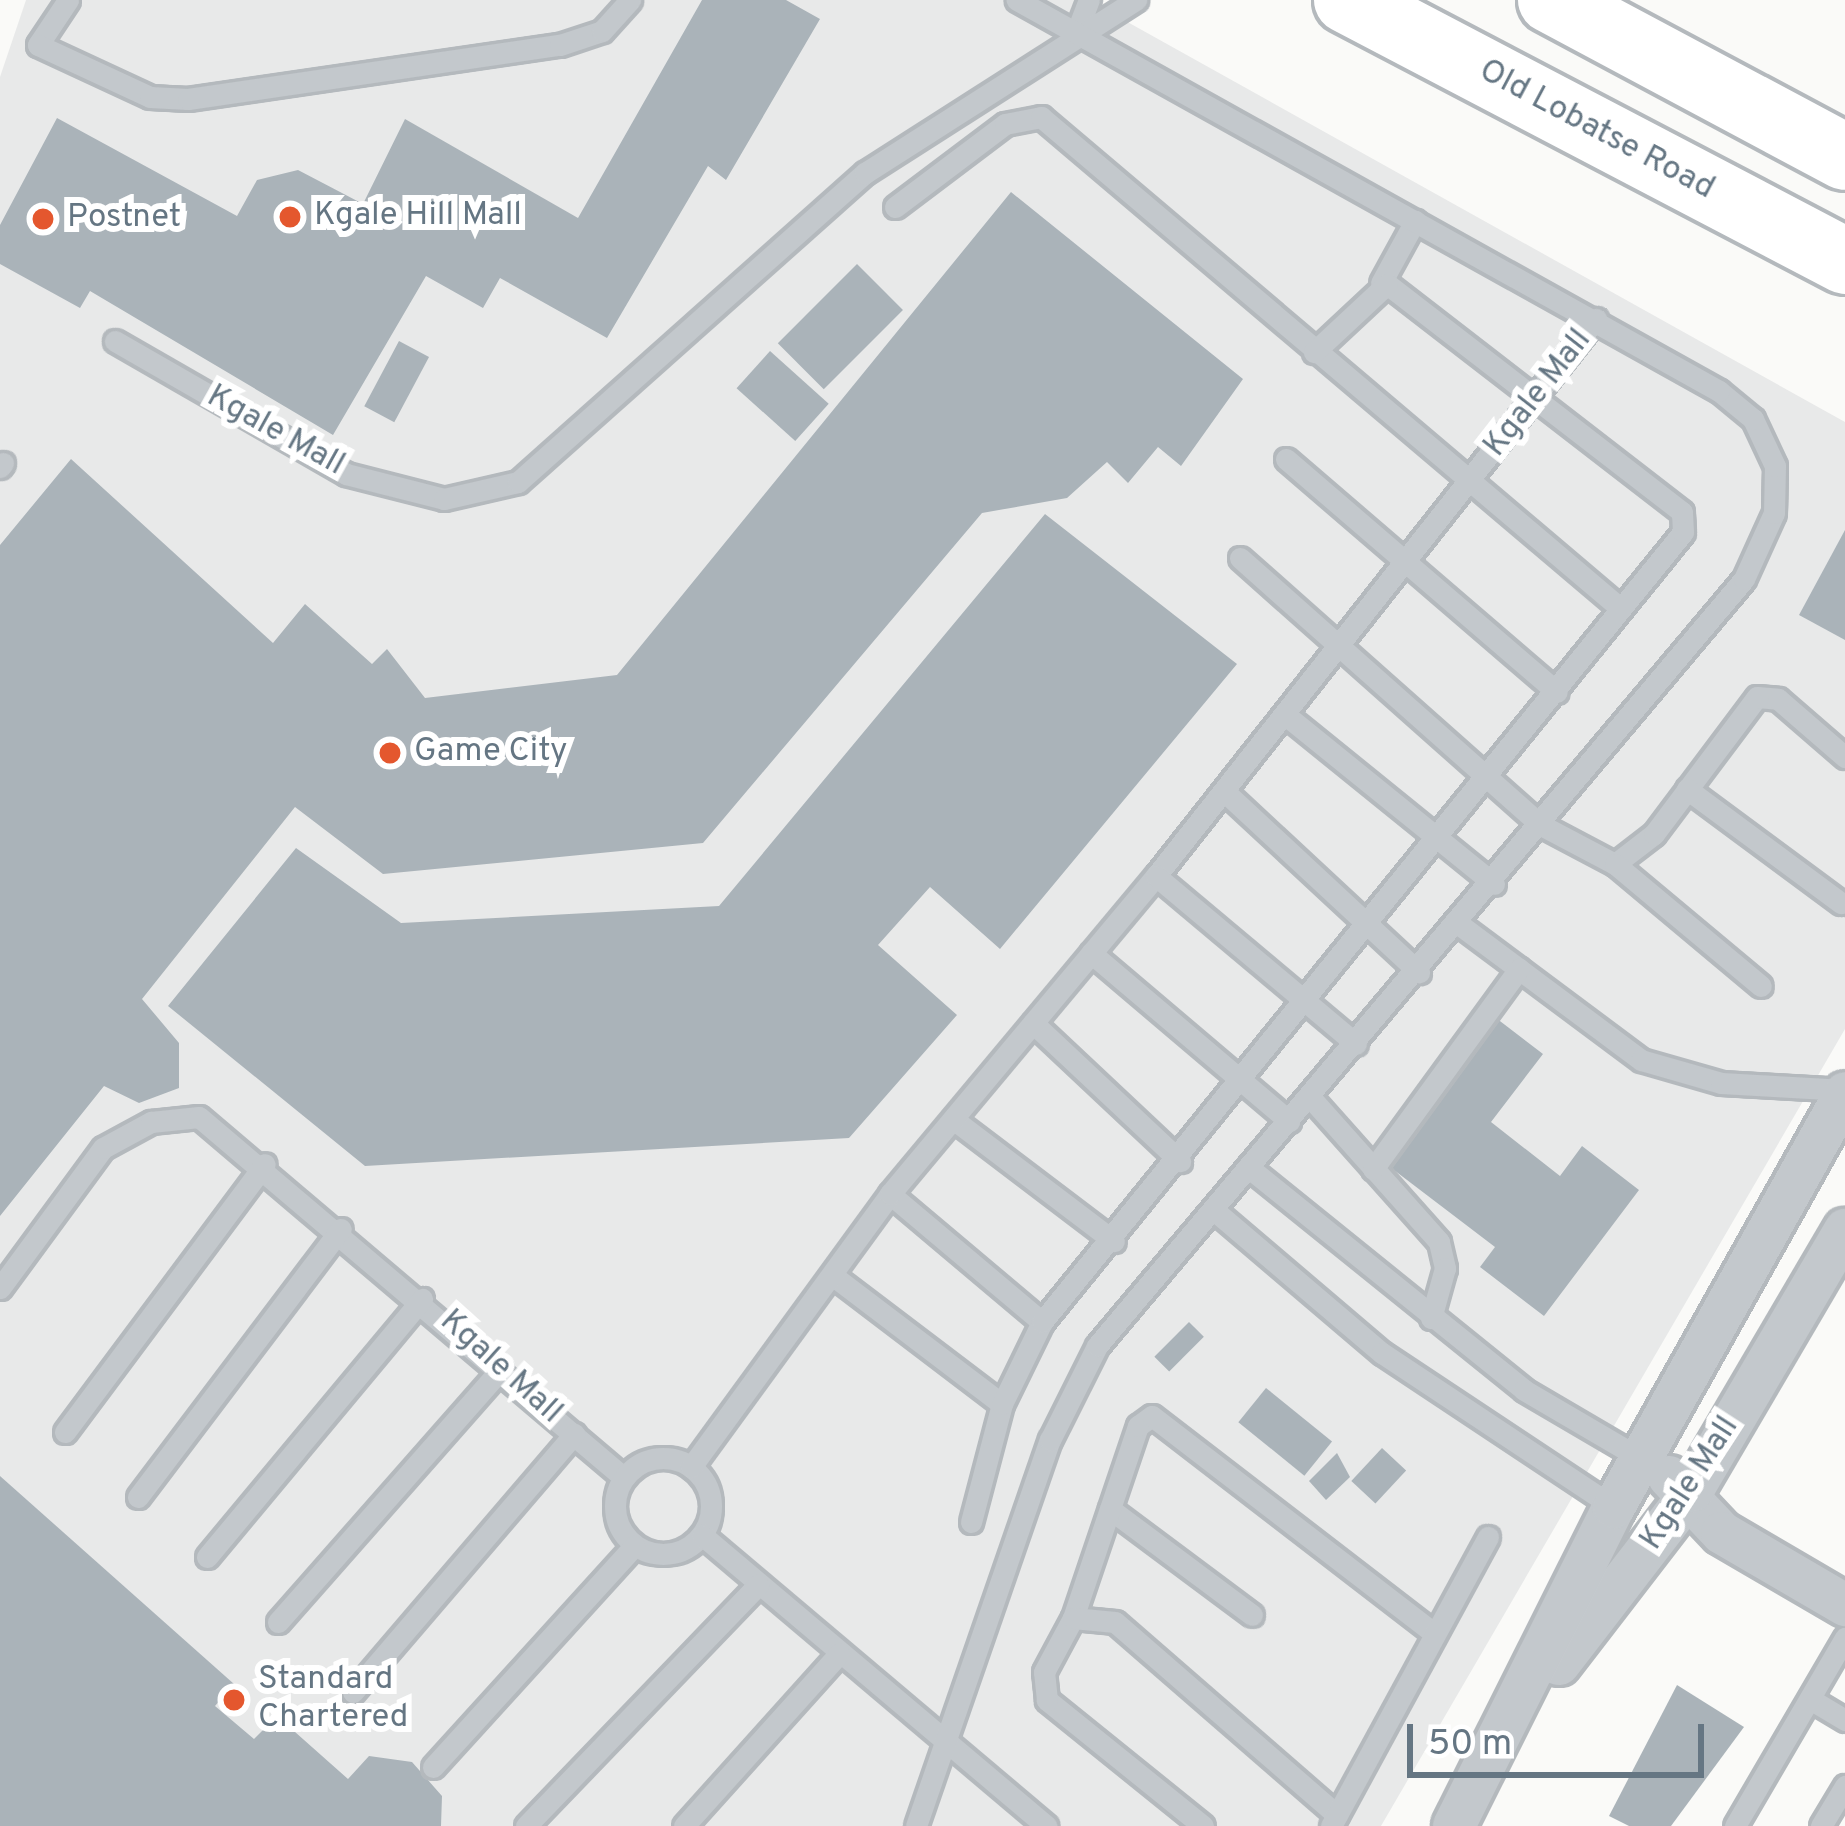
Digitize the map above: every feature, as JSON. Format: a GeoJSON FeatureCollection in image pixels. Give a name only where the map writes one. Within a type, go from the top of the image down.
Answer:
{"type":"FeatureCollection","features":[{"type":"Feature","properties":{"kind":"highway","name":"Old Lobatse Road"},"geometry":{"type":"LineString","coordinates":[[1347,0],[1845,261]]}},
{"type":"Feature","properties":{"kind":"highway"},"geometry":{"type":"LineString","coordinates":[[1551,0],[1845,157]]}},
{"type":"Feature","properties":{"kind":"street","name":"Kgale Mall"},"geometry":{"type":"LineString","coordinates":[[1454,1826],[1513,1721],[1640,1458],[1845,1092]]}},
{"type":"Feature","properties":{"kind":"street","name":"Kgale Mall"},"geometry":{"type":"LineString","coordinates":[[1513,1721],[1666,1530],[1845,1229]]}},
{"type":"Feature","properties":{"kind":"street"},"geometry":{"type":"LineString","coordinates":[[1640,1458],[1692,1491],[1722,1533],[1845,1605]]}},
{"type":"Feature","properties":{"kind":"street"},"geometry":{"type":"LineString","coordinates":[[1614,1507],[1666,1530],[1722,1533]]}},
{"type":"Feature","properties":{"kind":"lane"},"geometry":{"type":"LineString","coordinates":[[68,0],[38,45],[150,97],[188,99],[560,45],[602,31],[630,0]]}},
{"type":"Feature","properties":{"kind":"lane","name":"Kgale Mall"},"geometry":{"type":"LineString","coordinates":[[691,1467],[890,1194],[1288,717],[1596,319],[1017,0]]}},
{"type":"Feature","properties":{"kind":"lane"},"geometry":{"type":"LineString","coordinates":[[1075,36],[1089,0]]}},
{"type":"Feature","properties":{"kind":"lane","name":"Kgale Mall"},"geometry":{"type":"LineString","coordinates":[[115,341],[346,474],[444,499],[518,482],[865,173],[1136,0]]}},
{"type":"Feature","properties":{"kind":"lane"},"geometry":{"type":"LineString","coordinates":[[896,207],[1005,124],[1041,117],[1468,485],[1619,607]]}},
{"type":"Feature","properties":{"kind":"lane"},"geometry":{"type":"LineString","coordinates":[[1314,352],[1381,283],[1415,221]]}},
{"type":"Feature","properties":{"kind":"lane"},"geometry":{"type":"LineString","coordinates":[[971,1522],[1002,1404],[1042,1322],[1372,928],[1686,519],[1381,283]]}},
{"type":"Feature","properties":{"kind":"lane"},"geometry":{"type":"LineString","coordinates":[[916,1826],[941,1743],[1050,1440],[1097,1346],[1460,925],[1744,579],[1774,513],[1775,466],[1753,419],[1596,319]]}},
{"type":"Feature","properties":{"kind":"lane"},"geometry":{"type":"LineString","coordinates":[[1286,459],[1557,692]]}},
{"type":"Feature","properties":{"kind":"lane"},"geometry":{"type":"LineString","coordinates":[[1240,558],[1541,825],[1615,864],[1761,986]]}},
{"type":"Feature","properties":{"kind":"lane"},"geometry":{"type":"LineString","coordinates":[[1615,864],[1688,788],[1763,695],[1845,757]]}},
{"type":"Feature","properties":{"kind":"lane"},"geometry":{"type":"LineString","coordinates":[[1288,717],[1494,884]]}},
{"type":"Feature","properties":{"kind":"lane"},"geometry":{"type":"LineString","coordinates":[[1688,788],[1841,904]]}},
{"type":"Feature","properties":{"kind":"lane"},"geometry":{"type":"LineString","coordinates":[[1226,792],[1419,972]]}},
{"type":"Feature","properties":{"kind":"lane"},"geometry":{"type":"LineString","coordinates":[[1156,876],[1356,1044]]}},
{"type":"Feature","properties":{"kind":"lane"},"geometry":{"type":"LineString","coordinates":[[1460,925],[1641,1060],[1721,1083],[1845,1092]]}},
{"type":"Feature","properties":{"kind":"lane"},"geometry":{"type":"LineString","coordinates":[[1091,953],[1289,1121]]}},
{"type":"Feature","properties":{"kind":"lane"},"geometry":{"type":"LineString","coordinates":[[1373,1169],[1519,970]]}},
{"type":"Feature","properties":{"kind":"lane"},"geometry":{"type":"LineString","coordinates":[[1033,1023],[1180,1161]]}},
{"type":"Feature","properties":{"kind":"lane"},"geometry":{"type":"LineString","coordinates":[[1310,1097],[1439,1242],[1445,1268],[1431,1318]]}},
{"type":"Feature","properties":{"kind":"lane","name":"Kgale Mall"},"geometry":{"type":"LineString","coordinates":[[0,1288],[103,1148],[151,1122],[199,1117],[265,1164],[623,1478]]}},
{"type":"Feature","properties":{"kind":"lane"},"geometry":{"type":"LineString","coordinates":[[953,1119],[1114,1241]]}},
{"type":"Feature","properties":{"kind":"lane"},"geometry":{"type":"LineString","coordinates":[[64,1432],[265,1164]]}},
{"type":"Feature","properties":{"kind":"lane","name":"Kgale Mall"},"geometry":{"type":"LineString","coordinates":[[1248,1167],[1431,1318],[1640,1458]]}},
{"type":"Feature","properties":{"kind":"lane"},"geometry":{"type":"LineString","coordinates":[[890,1194],[1042,1322]]}},
{"type":"Feature","properties":{"kind":"lane","name":"Kgale Mall"},"geometry":{"type":"LineString","coordinates":[[1215,1211],[1502,1442],[1614,1507]]}},
{"type":"Feature","properties":{"kind":"lane"},"geometry":{"type":"LineString","coordinates":[[139,1497],[341,1229]]}},
{"type":"Feature","properties":{"kind":"lane"},"geometry":{"type":"LineString","coordinates":[[832,1275],[1002,1404]]}},
{"type":"Feature","properties":{"kind":"lane"},"geometry":{"type":"LineString","coordinates":[[208,1557],[422,1299]]}},
{"type":"Feature","properties":{"kind":"lane"},"geometry":{"type":"LineString","coordinates":[[278,1622],[501,1369]]}},
{"type":"Feature","properties":{"kind":"lane"},"geometry":{"type":"LineString","coordinates":[[1203,1826],[1047,1700],[1044,1672],[1073,1618],[1138,1426],[1152,1416],[1432,1632]]}},
{"type":"Feature","properties":{"kind":"lane"},"geometry":{"type":"LineString","coordinates":[[352,1692],[574,1434]]}},
{"type":"Feature","properties":{"kind":"lane"},"geometry":{"type":"LineString","coordinates":[[656,1458],[691,1467],[711,1498],[702,1535],[670,1555],[634,1546],[614,1514],[623,1478],[656,1458]]}},
{"type":"Feature","properties":{"kind":"lane"},"geometry":{"type":"LineString","coordinates":[[1110,1509],[1252,1615]]}},
{"type":"Feature","properties":{"kind":"lane"},"geometry":{"type":"LineString","coordinates":[[702,1535],[941,1743],[1046,1826]]}},
{"type":"Feature","properties":{"kind":"lane"},"geometry":{"type":"LineString","coordinates":[[1073,1618],[1115,1622],[1334,1821],[1432,1632],[1488,1537]]}},
{"type":"Feature","properties":{"kind":"lane"},"geometry":{"type":"LineString","coordinates":[[433,1768],[634,1546]]}},
{"type":"Feature","properties":{"kind":"lane"},"geometry":{"type":"LineString","coordinates":[[526,1826],[758,1585]]}},
{"type":"Feature","properties":{"kind":"lane"},"geometry":{"type":"LineString","coordinates":[[1735,1826],[1845,1638]]}},
{"type":"Feature","properties":{"kind":"lane"},"geometry":{"type":"LineString","coordinates":[[684,1826],[839,1654]]}},
{"type":"Feature","properties":{"kind":"lane"},"geometry":{"type":"LineString","coordinates":[[1810,1699],[1845,1720]]}},
{"type":"Feature","properties":{"kind":"lane"},"geometry":{"type":"LineString","coordinates":[[1821,1826],[1845,1786]]}},
{"type":"Feature","properties":{"kind":"shaded area"},"geometry":{"type":"Polygon","coordinates":[[[26,0],[1088,0],[1845,422],[1845,1029],[1381,1826],[0,1826],[0,77],[26,0]]]}},
{"type":"Feature","properties":{"kind":"building","name":"Kgale Hill Mall"},"geometry":{"type":"Polygon","coordinates":[[[702,0],[786,0],[820,19],[726,180],[708,166],[607,338],[500,278],[483,308],[426,276],[333,435],[90,291],[80,308],[0,264],[0,225],[57,118],[237,216],[257,180],[298,170],[363,204],[405,119],[578,218],[702,0]]]}},
{"type":"Feature","properties":{"kind":"building","name":"Game City"},"geometry":{"type":"Polygon","coordinates":[[[1011,192],[1243,379],[1181,466],[1158,447],[1128,483],[1107,462],[1067,498],[982,513],[703,843],[383,874],[295,807],[142,999],[179,1043],[179,1088],[139,1103],[104,1086],[0,1216],[0,545],[71,459],[273,643],[305,604],[372,664],[387,649],[425,698],[617,675],[1011,192]]]}},
{"type":"Feature","properties":{"kind":"building"},"geometry":{"type":"Polygon","coordinates":[[[857,264],[903,310],[824,389],[778,343],[857,264]]]}},
{"type":"Feature","properties":{"kind":"building"},"geometry":{"type":"Polygon","coordinates":[[[399,341],[429,357],[394,422],[364,406],[399,341]]]}},
{"type":"Feature","properties":{"kind":"building"},"geometry":{"type":"Polygon","coordinates":[[[770,351],[829,404],[795,441],[737,388],[770,351]]]}},
{"type":"Feature","properties":{"kind":"building"},"geometry":{"type":"Polygon","coordinates":[[[1045,514],[1237,664],[1000,949],[930,887],[878,945],[957,1015],[849,1138],[365,1166],[168,1006],[296,848],[401,923],[719,906],[1045,514]]]}},
{"type":"Feature","properties":{"kind":"building"},"geometry":{"type":"Polygon","coordinates":[[[1845,530],[1845,640],[1799,615],[1845,530]]]}},
{"type":"Feature","properties":{"kind":"building"},"geometry":{"type":"Polygon","coordinates":[[[1496,1018],[1543,1054],[1491,1122],[1560,1176],[1582,1146],[1639,1190],[1544,1316],[1480,1267],[1495,1247],[1386,1164],[1496,1018]]]}},
{"type":"Feature","properties":{"kind":"building"},"geometry":{"type":"Polygon","coordinates":[[[1189,1322],[1204,1337],[1169,1371],[1154,1357],[1189,1322]]]}},
{"type":"Feature","properties":{"kind":"building"},"geometry":{"type":"Polygon","coordinates":[[[1266,1388],[1332,1441],[1304,1476],[1238,1422],[1266,1388]]]}},
{"type":"Feature","properties":{"kind":"building"},"geometry":{"type":"Polygon","coordinates":[[[1382,1448],[1406,1471],[1375,1503],[1351,1481],[1382,1448]]]}},
{"type":"Feature","properties":{"kind":"building"},"geometry":{"type":"Polygon","coordinates":[[[1337,1453],[1350,1477],[1326,1500],[1309,1481],[1337,1453]]]}},
{"type":"Feature","properties":{"kind":"building"},"geometry":{"type":"Polygon","coordinates":[[[0,1476],[234,1684],[215,1706],[254,1739],[277,1716],[348,1779],[369,1756],[412,1762],[442,1796],[441,1826],[0,1826],[0,1476]]]}},
{"type":"Feature","properties":{"kind":"building"},"geometry":{"type":"Polygon","coordinates":[[[1677,1685],[1744,1727],[1671,1826],[1629,1826],[1609,1816],[1677,1685]]]}},
{"type":"Feature","properties":{"kind":"place","name":"Kgale Hill Mall"},"geometry":{"type":"Point","coordinates":[290,217]}},
{"type":"Feature","properties":{"kind":"place","name":"Postnet"},"geometry":{"type":"Point","coordinates":[43,219]}},
{"type":"Feature","properties":{"kind":"place","name":"Game City"},"geometry":{"type":"Point","coordinates":[390,753]}},
{"type":"Feature","properties":{"kind":"place","name":"Standard Chartered"},"geometry":{"type":"Point","coordinates":[234,1700]}}]}
